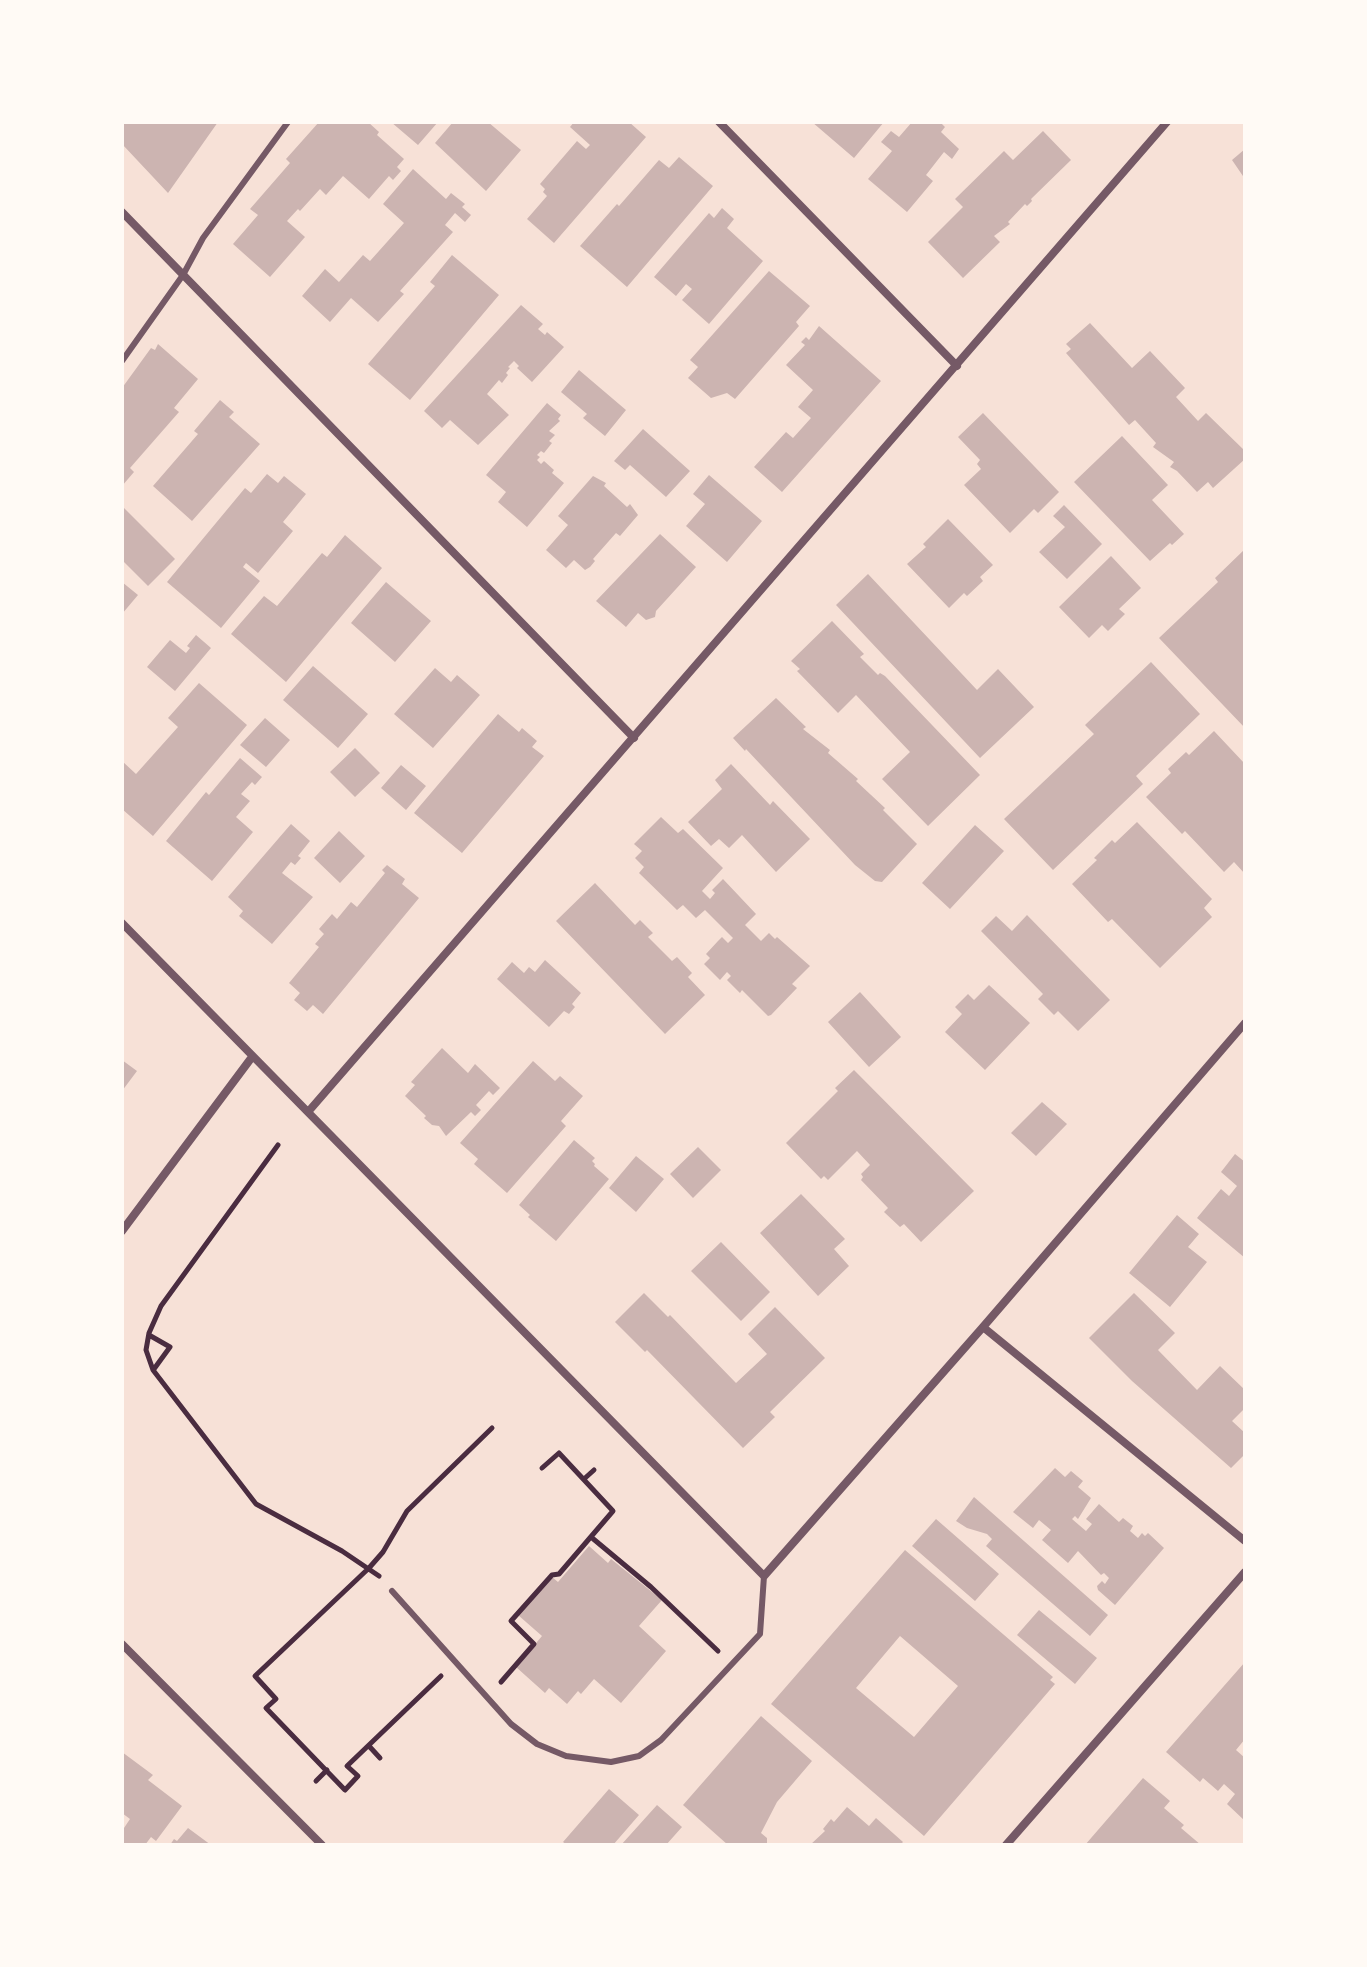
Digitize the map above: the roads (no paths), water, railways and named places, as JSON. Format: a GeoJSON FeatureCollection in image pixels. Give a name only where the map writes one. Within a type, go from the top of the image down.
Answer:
{"type":"FeatureCollection","features":[{"type":"Feature","properties":{"kind":"street"},"geometry":{"type":"LineString","coordinates":[[719,122],[957,366]]}},
{"type":"Feature","properties":{"kind":"street"},"geometry":{"type":"LineString","coordinates":[[308,1112],[1167,122]]}},
{"type":"Feature","properties":{"kind":"street"},"geometry":{"type":"LineString","coordinates":[[122,212],[634,738]]}},
{"type":"Feature","properties":{"kind":"street"},"geometry":{"type":"LineString","coordinates":[[122,923],[764,1576],[1245,1023]]}},
{"type":"Feature","properties":{"kind":"street"},"geometry":{"type":"LineString","coordinates":[[122,1231],[252,1057]]}},
{"type":"Feature","properties":{"kind":"street"},"geometry":{"type":"LineString","coordinates":[[983,1327],[1245,1541]]}},
{"type":"Feature","properties":{"kind":"street"},"geometry":{"type":"LineString","coordinates":[[1006,1845],[1245,1572]]}},
{"type":"Feature","properties":{"kind":"street"},"geometry":{"type":"LineString","coordinates":[[122,1644],[322,1845]]}},
{"type":"Feature","properties":{"kind":"lane"},"geometry":{"type":"LineString","coordinates":[[122,361],[183,275],[203,238],[288,122]]}},
{"type":"Feature","properties":{"kind":"lane"},"geometry":{"type":"LineString","coordinates":[[392,1591],[511,1724],[537,1744],[566,1756],[611,1762],[639,1756],[661,1740],[760,1634],[764,1576]]}}]}
